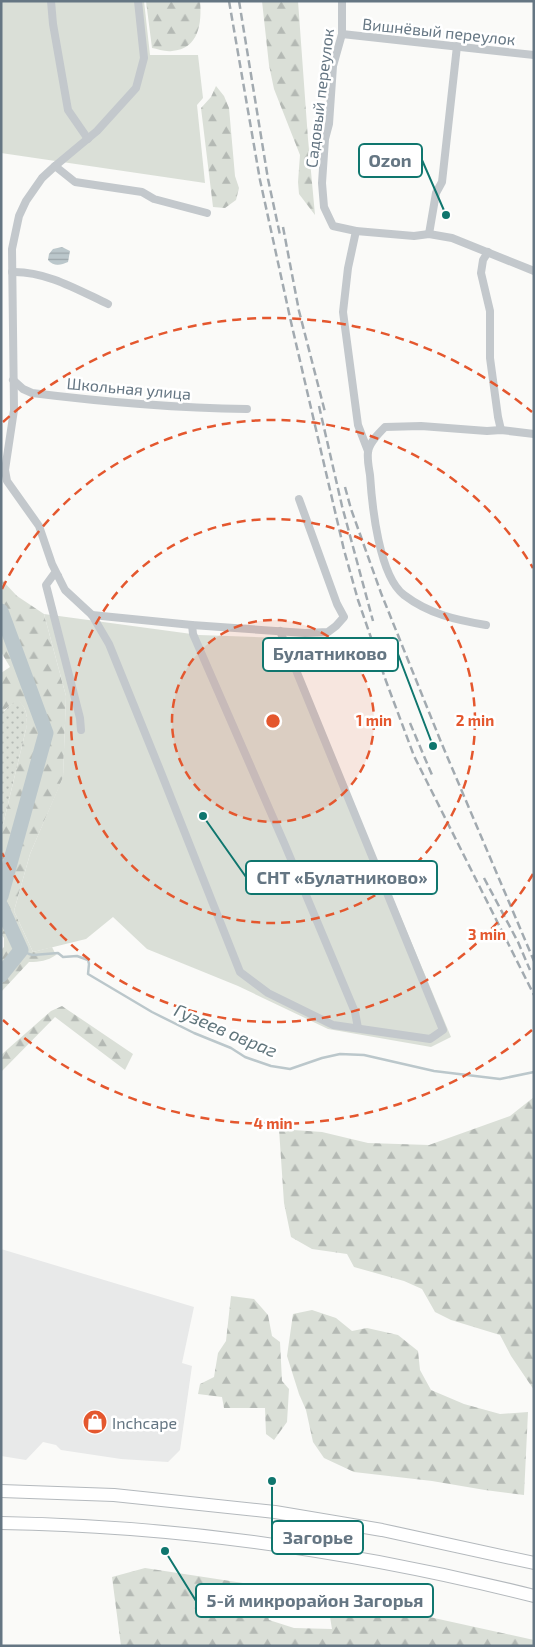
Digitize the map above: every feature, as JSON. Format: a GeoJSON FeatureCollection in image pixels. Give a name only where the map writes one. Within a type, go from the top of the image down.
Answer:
{"type":"FeatureCollection","features":[{"type":"Feature","properties":{"kind":"highway"},"geometry":{"type":"LineString","coordinates":[[1,1491],[78,1493],[167,1500],[266,1511],[329,1520],[434,1540],[534,1563]]}},
{"type":"Feature","properties":{"kind":"highway"},"geometry":{"type":"LineString","coordinates":[[1,1524],[112,1528],[262,1543],[323,1552],[427,1572],[534,1596]]}},
{"type":"Feature","properties":{"kind":"street"},"geometry":{"type":"LineString","coordinates":[[51,1],[53,24],[68,110],[88,139]]}},
{"type":"Feature","properties":{"kind":"street"},"geometry":{"type":"LineString","coordinates":[[138,1],[144,58],[136,88],[88,139],[55,166],[26,201],[19,216],[12,249],[14,410],[5,470],[7,481],[39,526],[65,590],[92,615],[108,644],[240,972],[268,992],[333,1025],[430,1039],[443,1030],[280,631]]}},
{"type":"Feature","properties":{"kind":"street","name":"Садовый переулок"},"geometry":{"type":"LineString","coordinates":[[342,1],[342,34],[333,66],[322,183],[324,207],[333,226],[356,231]]}},
{"type":"Feature","properties":{"kind":"street","name":"Вишнёвый переулок"},"geometry":{"type":"LineString","coordinates":[[342,34],[534,55]]}},
{"type":"Feature","properties":{"kind":"street"},"geometry":{"type":"LineString","coordinates":[[430,234],[436,193],[442,182],[457,46]]}},
{"type":"Feature","properties":{"kind":"street"},"geometry":{"type":"LineString","coordinates":[[55,166],[75,182],[142,192],[154,199],[207,213]]}},
{"type":"Feature","properties":{"kind":"street"},"geometry":{"type":"LineString","coordinates":[[486,625],[456,620],[431,612],[403,594],[391,579],[378,537],[372,500],[368,451],[358,425],[343,312],[348,268],[356,231],[414,236],[430,234],[452,238],[534,271]]}},
{"type":"Feature","properties":{"kind":"street"},"geometry":{"type":"LineString","coordinates":[[488,252],[483,260],[481,272],[490,312],[490,358],[501,430]]}},
{"type":"Feature","properties":{"kind":"street"},"geometry":{"type":"LineString","coordinates":[[12,272],[24,272],[47,278],[108,304]]}},
{"type":"Feature","properties":{"kind":"street","name":"Школьная улица"},"geometry":{"type":"LineString","coordinates":[[13,380],[23,389],[32,393],[95,401],[184,408],[247,409]]}},
{"type":"Feature","properties":{"kind":"street"},"geometry":{"type":"LineString","coordinates":[[368,451],[376,437],[385,427],[421,426],[487,431],[501,430],[534,434]]}},
{"type":"Feature","properties":{"kind":"street"},"geometry":{"type":"LineString","coordinates":[[92,615],[305,634],[328,632],[344,617],[336,604],[299,499]]}},
{"type":"Feature","properties":{"kind":"street"},"geometry":{"type":"LineString","coordinates":[[58,576],[54,574],[46,585],[80,718],[81,730]]}},
{"type":"Feature","properties":{"kind":"street"},"geometry":{"type":"LineString","coordinates":[[192,625],[193,634],[355,1012],[358,1028]]}},
{"type":"Feature","properties":{"kind":"shaded area"},"geometry":{"type":"Polygon","coordinates":[[[62,247],[70,251],[68,262],[58,265],[53,264],[48,260],[49,254],[53,249],[62,247]]]}},
{"type":"Feature","properties":{"kind":"shaded area"},"geometry":{"type":"Polygon","coordinates":[[[1,1249],[194,1307],[182,1363],[192,1366],[180,1450],[168,1462],[121,1459],[61,1450],[56,1445],[43,1442],[26,1460],[1,1456],[1,1249]]]}},
{"type":"Feature","properties":{"kind":"green space"},"geometry":{"type":"Polygon","coordinates":[[[1,1],[144,1],[150,55],[198,55],[203,98],[197,105],[205,183],[1,153],[1,1]]]}},
{"type":"Feature","properties":{"kind":"green space"},"geometry":{"type":"Polygon","coordinates":[[[146,1],[200,1],[199,26],[193,40],[181,49],[172,51],[152,48],[146,1]]]}},
{"type":"Feature","properties":{"kind":"green space"},"geometry":{"type":"Polygon","coordinates":[[[262,1],[298,1],[315,215],[299,194],[300,155],[274,89],[269,65],[262,1]]]}},
{"type":"Feature","properties":{"kind":"green space"},"geometry":{"type":"Polygon","coordinates":[[[216,86],[224,96],[229,108],[235,176],[239,188],[236,200],[225,208],[213,207],[201,108],[211,97],[216,86]]]}},
{"type":"Feature","properties":{"kind":"green space"},"geometry":{"type":"Polygon","coordinates":[[[1,579],[17,596],[44,614],[66,696],[63,778],[30,854],[14,911],[33,952],[52,947],[56,955],[43,961],[29,962],[1,992],[1,950],[4,947],[4,938],[1,934],[1,833],[27,725],[27,717],[22,705],[17,700],[3,711],[1,708],[1,673],[10,667],[1,652],[1,579]]]}},
{"type":"Feature","properties":{"kind":"green space"},"geometry":{"type":"Polygon","coordinates":[[[44,614],[199,635],[282,638],[285,640],[451,1037],[431,1047],[328,1029],[238,986],[147,949],[113,917],[86,939],[33,952],[14,911],[30,854],[63,777],[66,696],[44,614]]]}},
{"type":"Feature","properties":{"kind":"green space"},"geometry":{"type":"Polygon","coordinates":[[[17,699],[25,710],[27,725],[1,833],[1,708],[4,711],[17,699]]]}},
{"type":"Feature","properties":{"kind":"green space"},"geometry":{"type":"Polygon","coordinates":[[[62,1006],[133,1054],[125,1070],[55,1017],[1,1072],[1,1055],[51,1011],[62,1006]]]}},
{"type":"Feature","properties":{"kind":"green space"},"geometry":{"type":"Polygon","coordinates":[[[534,1097],[534,1390],[511,1356],[500,1335],[451,1320],[435,1312],[422,1289],[404,1281],[354,1267],[347,1254],[312,1249],[291,1237],[284,1203],[279,1129],[322,1132],[368,1143],[429,1145],[510,1116],[534,1097]]]}},
{"type":"Feature","properties":{"kind":"green space"},"geometry":{"type":"Polygon","coordinates":[[[231,1296],[254,1299],[268,1315],[272,1336],[280,1342],[282,1381],[289,1389],[287,1422],[274,1440],[266,1434],[265,1408],[224,1408],[222,1397],[198,1394],[200,1384],[214,1377],[218,1353],[226,1341],[231,1296]]]}},
{"type":"Feature","properties":{"kind":"green space"},"geometry":{"type":"Polygon","coordinates":[[[312,1310],[336,1318],[352,1331],[367,1328],[398,1335],[418,1351],[420,1370],[431,1390],[464,1404],[500,1414],[528,1412],[524,1495],[432,1481],[354,1472],[324,1458],[313,1442],[306,1410],[287,1356],[293,1314],[312,1310]]]}},
{"type":"Feature","properties":{"kind":"green space"},"geometry":{"type":"Polygon","coordinates":[[[145,1568],[243,1583],[261,1594],[269,1620],[294,1628],[332,1629],[330,1617],[334,1596],[534,1640],[534,1646],[121,1646],[112,1577],[145,1568]]]}},
{"type":"Feature","properties":{"kind":"waterway"},"geometry":{"type":"LineString","coordinates":[[1,611],[46,733],[1,896]]}},
{"type":"Feature","properties":{"kind":"waterway"},"geometry":{"type":"LineString","coordinates":[[1,906],[21,950],[1,975]]}},
{"type":"Feature","properties":{"kind":"waterway","name":"Гузеев овраг"},"geometry":{"type":"LineString","coordinates":[[21,950],[33,955],[58,953],[63,957],[77,956],[88,960],[88,974],[152,1012],[194,1033],[231,1048],[245,1057],[271,1066],[290,1069],[340,1054],[364,1055],[434,1071],[500,1079],[534,1072]]}},
{"type":"Feature","properties":{"kind":"railway"},"geometry":{"type":"LineString","coordinates":[[229,1],[260,180],[344,550],[358,600],[414,756],[534,995]]}},
{"type":"Feature","properties":{"kind":"railway"},"geometry":{"type":"LineString","coordinates":[[239,1],[268,179],[280,235]]}},
{"type":"Feature","properties":{"kind":"railway"},"geometry":{"type":"LineString","coordinates":[[283,227],[299,311],[325,412]]}},
{"type":"Feature","properties":{"kind":"railway"},"geometry":{"type":"LineString","coordinates":[[319,406],[342,506],[373,621]]}},
{"type":"Feature","properties":{"kind":"railway"},"geometry":{"type":"LineString","coordinates":[[345,487],[381,593],[441,742],[534,961]]}},
{"type":"Feature","properties":{"kind":"railway"},"geometry":{"type":"LineString","coordinates":[[410,723],[432,775]]}},
{"type":"Feature","properties":{"kind":"railway"},"geometry":{"type":"LineString","coordinates":[[484,878],[518,942],[530,970]]}},
{"type":"Feature","properties":{"kind":"place","name":"Ozon"},"geometry":{"type":"Point","coordinates":[446,215]}},
{"type":"Feature","properties":{"kind":"place","name":"Булатниково"},"geometry":{"type":"Point","coordinates":[433,746]}},
{"type":"Feature","properties":{"kind":"place","name":"СНТ «Булатниково»"},"geometry":{"type":"Point","coordinates":[203,816]}},
{"type":"Feature","properties":{"kind":"place","name":"Inchcape"},"geometry":{"type":"Point","coordinates":[95,1422]}},
{"type":"Feature","properties":{"kind":"place","name":"Загорье"},"geometry":{"type":"Point","coordinates":[272,1481]}},
{"type":"Feature","properties":{"kind":"place","name":"5-й микрорайон Загорья"},"geometry":{"type":"Point","coordinates":[165,1551]}}]}
